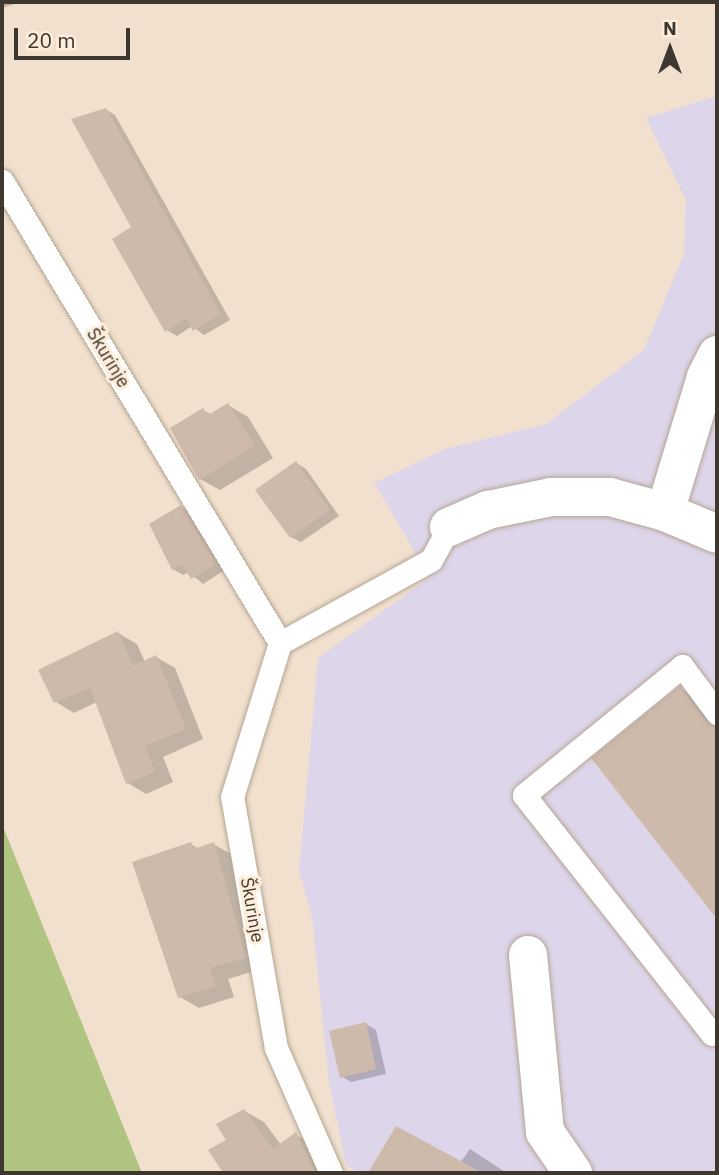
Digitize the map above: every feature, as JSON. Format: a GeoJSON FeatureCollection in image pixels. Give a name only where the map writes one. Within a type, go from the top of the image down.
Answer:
{"type":"FeatureCollection","features":[{"type":"Feature","properties":{"kind":"street"},"geometry":{"type":"LineString","coordinates":[[665,512],[706,377],[717,355]]}},
{"type":"Feature","properties":{"kind":"street"},"geometry":{"type":"LineString","coordinates":[[449,527],[488,510],[551,497],[610,497],[665,512],[717,534]]}},
{"type":"Feature","properties":{"kind":"street"},"geometry":{"type":"LineString","coordinates":[[528,955],[545,1132],[573,1173]]}},
{"type":"Feature","properties":{"kind":"lane","name":"Škurinje"},"geometry":{"type":"LineString","coordinates":[[2,181],[279,643],[232,797],[276,1048],[331,1173]]}},
{"type":"Feature","properties":{"kind":"lane"},"geometry":{"type":"LineString","coordinates":[[279,643],[431,560],[449,527]]}},
{"type":"Feature","properties":{"kind":"lane"},"geometry":{"type":"LineString","coordinates":[[712,1034],[524,795],[682,666],[717,713]]}},
{"type":"Feature","properties":{"kind":"shaded area"},"geometry":{"type":"Polygon","coordinates":[[[717,96],[717,1173],[358,1173],[346,1165],[329,1082],[312,916],[299,872],[318,658],[430,577],[374,483],[445,449],[546,424],[644,350],[684,254],[686,200],[646,118],[717,96]]]}},
{"type":"Feature","properties":{"kind":"green space"},"geometry":{"type":"Polygon","coordinates":[[[2,824],[142,1173],[2,1173],[2,824]]]}},
{"type":"Feature","properties":{"kind":"building"},"geometry":{"type":"Polygon","coordinates":[[[106,108],[221,314],[193,331],[186,319],[165,332],[112,239],[131,227],[71,119],[106,108]]]}},
{"type":"Feature","properties":{"kind":"building"},"geometry":{"type":"Polygon","coordinates":[[[228,403],[255,446],[199,480],[170,428],[203,408],[208,415],[228,403]]]}},
{"type":"Feature","properties":{"kind":"building"},"geometry":{"type":"Polygon","coordinates":[[[296,461],[330,510],[290,538],[255,490],[296,461]]]}},
{"type":"Feature","properties":{"kind":"building"},"geometry":{"type":"Polygon","coordinates":[[[181,505],[216,564],[191,579],[182,564],[172,570],[149,524],[181,505]]]}},
{"type":"Feature","properties":{"kind":"building"},"geometry":{"type":"Polygon","coordinates":[[[118,631],[133,666],[156,655],[186,729],[145,746],[155,772],[126,784],[90,688],[54,703],[38,670],[118,631]]]}},
{"type":"Feature","properties":{"kind":"building"},"geometry":{"type":"Polygon","coordinates":[[[680,686],[706,721],[717,727],[717,919],[591,758],[680,686]]]}},
{"type":"Feature","properties":{"kind":"building"},"geometry":{"type":"Polygon","coordinates":[[[191,842],[194,849],[214,842],[246,958],[210,968],[216,986],[178,998],[132,862],[191,842]]]}},
{"type":"Feature","properties":{"kind":"building"},"geometry":{"type":"Polygon","coordinates":[[[366,1022],[376,1069],[340,1078],[329,1031],[366,1022]]]}},
{"type":"Feature","properties":{"kind":"building"},"geometry":{"type":"Polygon","coordinates":[[[244,1109],[273,1149],[296,1132],[316,1173],[223,1173],[208,1150],[226,1140],[216,1124],[244,1109]]]}},
{"type":"Feature","properties":{"kind":"building"},"geometry":{"type":"Polygon","coordinates":[[[396,1126],[483,1173],[368,1173],[396,1126]]]}}]}
